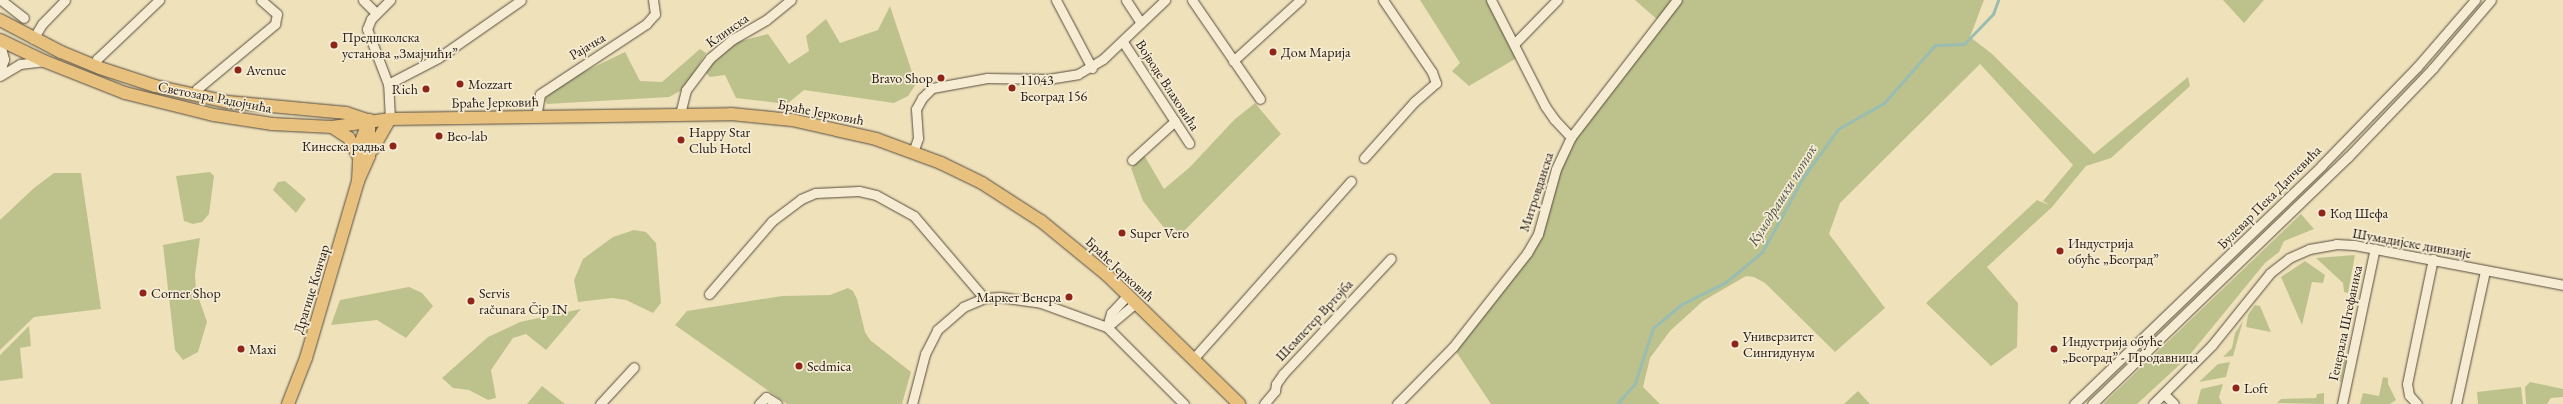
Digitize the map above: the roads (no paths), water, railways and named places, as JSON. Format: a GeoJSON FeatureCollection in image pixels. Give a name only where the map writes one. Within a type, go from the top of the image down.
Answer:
{"type":"FeatureCollection","features":[{"type":"Feature","properties":{"kind":"main road","name":"Светозара Радојчића"},"geometry":{"type":"LineString","coordinates":[[0,20],[33,39],[94,66],[135,80],[194,95],[252,106],[346,113],[369,120]]}},
{"type":"Feature","properties":{"kind":"main road","name":"Светозара Радојчића"},"geometry":{"type":"LineString","coordinates":[[0,40],[44,61],[125,93],[185,109],[252,121],[332,127],[369,120]]}},
{"type":"Feature","properties":{"kind":"main road","name":"Браће Јерковић"},"geometry":{"type":"LineString","coordinates":[[369,120],[680,114],[750,115],[798,121],[876,138],[913,152],[982,183],[1016,204],[1060,235],[1132,299],[1238,403]]}},
{"type":"Feature","properties":{"kind":"main road"},"geometry":{"type":"LineString","coordinates":[[332,127],[349,138],[364,157],[390,119]]}},
{"type":"Feature","properties":{"kind":"main road","name":"Драгице Кончар"},"geometry":{"type":"LineString","coordinates":[[288,404],[302,370],[358,181],[364,157],[369,120]]}},
{"type":"Feature","properties":{"kind":"street"},"geometry":{"type":"LineString","coordinates":[[1,0],[24,18]]}},
{"type":"Feature","properties":{"kind":"street"},"geometry":{"type":"LineString","coordinates":[[33,39],[42,24],[65,0]]}},
{"type":"Feature","properties":{"kind":"street"},"geometry":{"type":"LineString","coordinates":[[94,66],[97,59],[159,0]]}},
{"type":"Feature","properties":{"kind":"street"},"geometry":{"type":"LineString","coordinates":[[194,95],[197,89],[275,24],[277,14],[261,0]]}},
{"type":"Feature","properties":{"kind":"street"},"geometry":{"type":"LineString","coordinates":[[363,0],[376,14]]}},
{"type":"Feature","properties":{"kind":"street"},"geometry":{"type":"LineString","coordinates":[[390,0],[376,14],[368,25],[368,34],[388,84],[390,119]]}},
{"type":"Feature","properties":{"kind":"street"},"geometry":{"type":"LineString","coordinates":[[388,84],[438,58],[521,0]]}},
{"type":"Feature","properties":{"kind":"street","name":"Рајачка"},"geometry":{"type":"LineString","coordinates":[[536,117],[540,94],[646,24],[655,14],[653,0]]}},
{"type":"Feature","properties":{"kind":"street","name":"Клинска"},"geometry":{"type":"LineString","coordinates":[[680,114],[686,90],[710,58],[733,39],[766,20],[791,0]]}},
{"type":"Feature","properties":{"kind":"street"},"geometry":{"type":"LineString","coordinates":[[1056,0],[1092,68]]}},
{"type":"Feature","properties":{"kind":"street"},"geometry":{"type":"LineString","coordinates":[[1126,0],[1141,23]]}},
{"type":"Feature","properties":{"kind":"street","name":"Војводе Влаховића"},"geometry":{"type":"LineString","coordinates":[[913,152],[918,138],[916,109],[922,98],[936,86],[988,78],[1069,77],[1092,68],[1123,42],[1165,0]]}},
{"type":"Feature","properties":{"kind":"street"},"geometry":{"type":"LineString","coordinates":[[1192,0],[1260,99]]}},
{"type":"Feature","properties":{"kind":"street"},"geometry":{"type":"LineString","coordinates":[[1233,61],[1300,0]]}},
{"type":"Feature","properties":{"kind":"street"},"geometry":{"type":"LineString","coordinates":[[1364,158],[1414,102],[1436,83],[1432,72],[1383,0]]}},
{"type":"Feature","properties":{"kind":"street"},"geometry":{"type":"LineString","coordinates":[[1491,0],[1545,106],[1554,119],[1571,137]]}},
{"type":"Feature","properties":{"kind":"street"},"geometry":{"type":"LineString","coordinates":[[1514,44],[1557,0]]}},
{"type":"Feature","properties":{"kind":"street","name":"Митровданска"},"geometry":{"type":"LineString","coordinates":[[1397,404],[1453,347],[1527,253],[1538,234],[1556,169],[1571,137],[1677,0]]}},
{"type":"Feature","properties":{"kind":"street","name":"Булевар Пека Дапчевића"},"geometry":{"type":"LineString","coordinates":[[2074,404],[2257,228],[2423,59],[2475,0]]}},
{"type":"Feature","properties":{"kind":"street","name":"Булевар Пека Дапчевића"},"geometry":{"type":"LineString","coordinates":[[2092,404],[2266,238],[2432,68],[2491,0]]}},
{"type":"Feature","properties":{"kind":"street","name":"Војводе Влаховића"},"geometry":{"type":"LineString","coordinates":[[1123,42],[1189,143]]}},
{"type":"Feature","properties":{"kind":"street"},"geometry":{"type":"LineString","coordinates":[[0,44],[4,59],[0,72]]}},
{"type":"Feature","properties":{"kind":"street"},"geometry":{"type":"LineString","coordinates":[[2423,59],[2432,68]]}},
{"type":"Feature","properties":{"kind":"street"},"geometry":{"type":"LineString","coordinates":[[0,76],[20,64],[44,61]]}},
{"type":"Feature","properties":{"kind":"street"},"geometry":{"type":"LineString","coordinates":[[1132,160],[1175,121]]}},
{"type":"Feature","properties":{"kind":"street"},"geometry":{"type":"LineString","coordinates":[[1192,359],[1351,182]]}},
{"type":"Feature","properties":{"kind":"street"},"geometry":{"type":"LineString","coordinates":[[709,294],[772,221],[801,199],[815,193],[859,191],[876,195],[914,216],[984,298]]}},
{"type":"Feature","properties":{"kind":"street"},"geometry":{"type":"LineString","coordinates":[[2257,228],[2266,238]]}},
{"type":"Feature","properties":{"kind":"street","name":"Шумадијске дивизије"},"geometry":{"type":"LineString","coordinates":[[2153,404],[2212,345],[2270,273],[2289,258],[2322,246],[2346,244],[2375,248],[2563,286]]}},
{"type":"Feature","properties":{"kind":"street","name":"Генерала Штефаника"},"geometry":{"type":"LineString","coordinates":[[2342,404],[2375,248]]}},
{"type":"Feature","properties":{"kind":"street","name":"Шемпетер Вртојба"},"geometry":{"type":"LineString","coordinates":[[1264,404],[1275,391],[1278,380],[1290,366],[1391,258]]}},
{"type":"Feature","properties":{"kind":"street"},"geometry":{"type":"LineString","coordinates":[[2416,404],[2409,395],[2406,384],[2433,260]]}},
{"type":"Feature","properties":{"kind":"street"},"geometry":{"type":"LineString","coordinates":[[2456,404],[2485,271]]}},
{"type":"Feature","properties":{"kind":"street"},"geometry":{"type":"LineString","coordinates":[[912,404],[925,354],[937,330],[963,307],[984,298],[1026,299],[1061,309],[1107,327],[1184,404]]}},
{"type":"Feature","properties":{"kind":"street"},"geometry":{"type":"LineString","coordinates":[[1107,327],[1111,313],[1132,299]]}},
{"type":"Feature","properties":{"kind":"street"},"geometry":{"type":"LineString","coordinates":[[600,404],[634,367]]}},
{"type":"Feature","properties":{"kind":"street"},"geometry":{"type":"LineString","coordinates":[[2164,394],[2174,404]]}},
{"type":"Feature","properties":{"kind":"street"},"geometry":{"type":"LineString","coordinates":[[759,404],[766,397],[777,404]]}},
{"type":"Feature","properties":{"kind":"waterway","name":"Кумодрашки поток"},"geometry":{"type":"LineString","coordinates":[[1617,404],[1635,383],[1653,328],[1680,305],[1726,282],[1762,252],[1804,176],[1838,129],[1884,103],[1935,45],[1964,44],[1993,14],[1998,0]]}},
{"type":"Feature","properties":{"kind":"place","name":"Предшколска установа „Змајчићи”"},"geometry":{"type":"Point","coordinates":[334,45]}},
{"type":"Feature","properties":{"kind":"place","name":"Дом Марија"},"geometry":{"type":"Point","coordinates":[1273,52]}},
{"type":"Feature","properties":{"kind":"place","name":"Avenue"},"geometry":{"type":"Point","coordinates":[238,70]}},
{"type":"Feature","properties":{"kind":"place","name":"Bravo Shop"},"geometry":{"type":"Point","coordinates":[941,78]}},
{"type":"Feature","properties":{"kind":"place","name":"Mozzart"},"geometry":{"type":"Point","coordinates":[460,84]}},
{"type":"Feature","properties":{"kind":"place","name":"11043 Београд 156"},"geometry":{"type":"Point","coordinates":[1012,88]}},
{"type":"Feature","properties":{"kind":"place","name":"Rich"},"geometry":{"type":"Point","coordinates":[426,89]}},
{"type":"Feature","properties":{"kind":"place","name":"Beo-lab"},"geometry":{"type":"Point","coordinates":[439,136]}},
{"type":"Feature","properties":{"kind":"place","name":"Happy Star Club Hotel"},"geometry":{"type":"Point","coordinates":[681,140]}},
{"type":"Feature","properties":{"kind":"place","name":"Кинеска радња"},"geometry":{"type":"Point","coordinates":[393,146]}},
{"type":"Feature","properties":{"kind":"place","name":"Код Шефа"},"geometry":{"type":"Point","coordinates":[2322,213]}},
{"type":"Feature","properties":{"kind":"place","name":"Super Vero"},"geometry":{"type":"Point","coordinates":[1122,233]}},
{"type":"Feature","properties":{"kind":"place","name":"Индустрија обуће „Београд”"},"geometry":{"type":"Point","coordinates":[2060,251]}},
{"type":"Feature","properties":{"kind":"place","name":"Corner Shop"},"geometry":{"type":"Point","coordinates":[143,293]}},
{"type":"Feature","properties":{"kind":"place","name":"Маркет Венера"},"geometry":{"type":"Point","coordinates":[1069,297]}},
{"type":"Feature","properties":{"kind":"place","name":"Servis računara Čip IN"},"geometry":{"type":"Point","coordinates":[471,301]}},
{"type":"Feature","properties":{"kind":"place","name":"Универзитет Сингидунум"},"geometry":{"type":"Point","coordinates":[1735,344]}},
{"type":"Feature","properties":{"kind":"place","name":"Maxi"},"geometry":{"type":"Point","coordinates":[241,349]}},
{"type":"Feature","properties":{"kind":"place","name":"Индустрија обуће „Београд” - Продавница"},"geometry":{"type":"Point","coordinates":[2054,349]}},
{"type":"Feature","properties":{"kind":"place","name":"Sedmica"},"geometry":{"type":"Point","coordinates":[799,366]}},
{"type":"Feature","properties":{"kind":"place","name":"Loft"},"geometry":{"type":"Point","coordinates":[2236,388]}}]}
